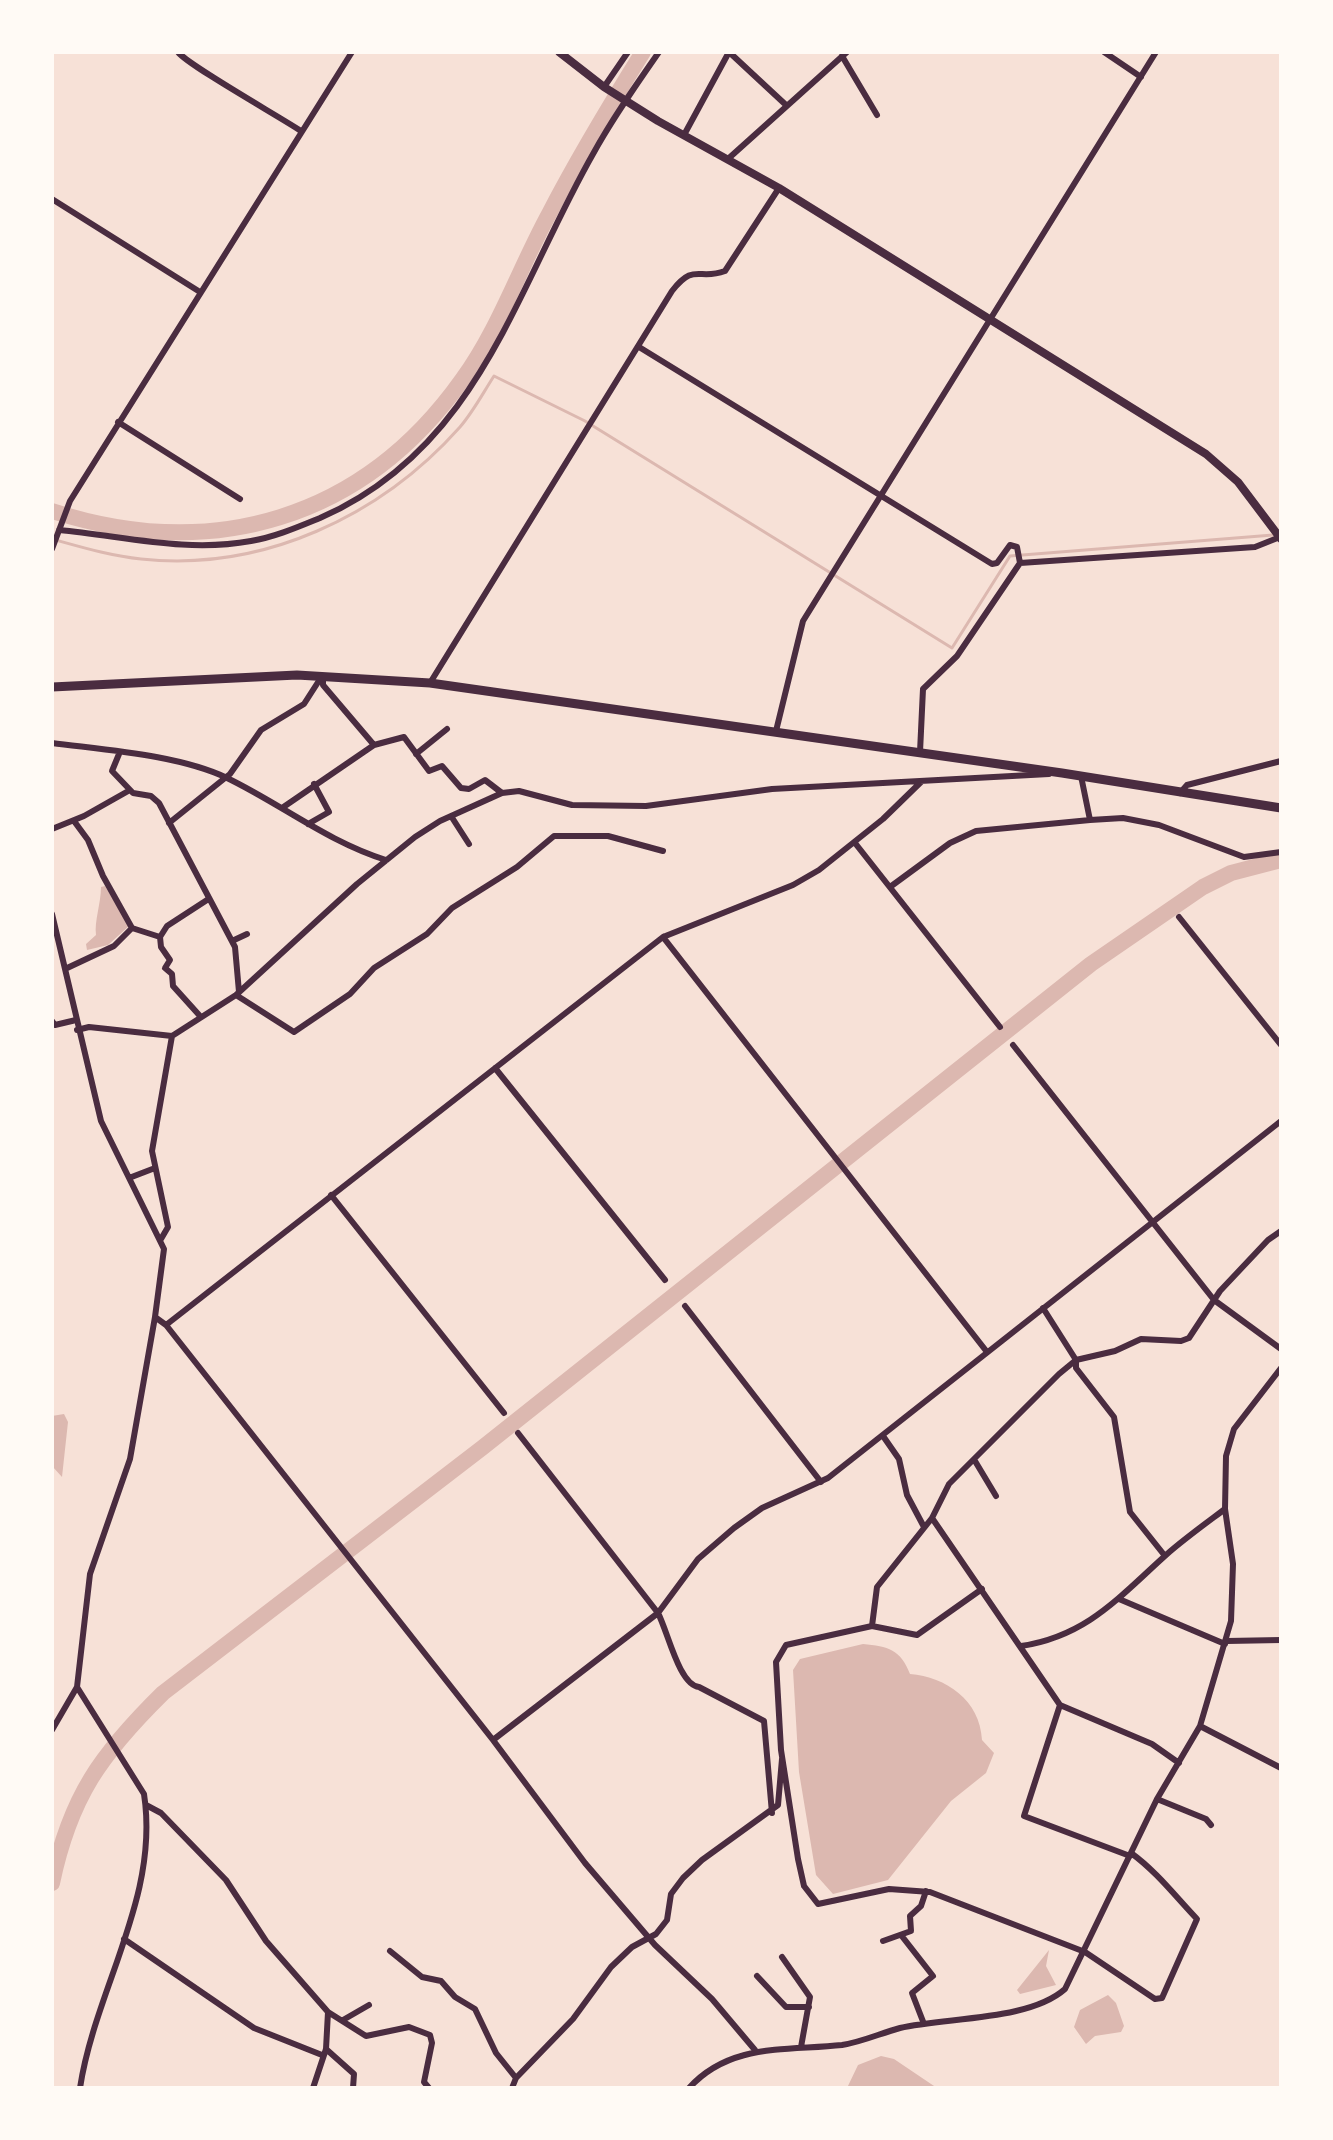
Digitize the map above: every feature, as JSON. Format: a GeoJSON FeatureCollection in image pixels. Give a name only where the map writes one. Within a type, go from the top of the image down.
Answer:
{"type":"FeatureCollection","features":[{"type":"Feature","properties":{"kind":"main road"},"geometry":{"type":"LineString","coordinates":[[559,52],[604,87],[779,188],[1206,454],[1238,482],[1280,538]]}},
{"type":"Feature","properties":{"kind":"main road"},"geometry":{"type":"LineString","coordinates":[[52,687],[323,676],[430,683],[920,752],[1281,808]]}},
{"type":"Feature","properties":{"kind":"street"},"geometry":{"type":"LineString","coordinates":[[178,52],[184,61],[228,84],[301,131]]}},
{"type":"Feature","properties":{"kind":"street"},"geometry":{"type":"LineString","coordinates":[[53,549],[70,501],[352,52]]}},
{"type":"Feature","properties":{"kind":"street"},"geometry":{"type":"LineString","coordinates":[[604,87],[628,52]]}},
{"type":"Feature","properties":{"kind":"street"},"geometry":{"type":"LineString","coordinates":[[58,533],[185,546],[251,541],[295,528],[373,490],[404,467],[435,436],[483,371],[593,153],[659,52]]}},
{"type":"Feature","properties":{"kind":"street"},"geometry":{"type":"LineString","coordinates":[[684,135],[729,52],[786,105]]}},
{"type":"Feature","properties":{"kind":"street"},"geometry":{"type":"LineString","coordinates":[[1104,52],[1141,77]]}},
{"type":"Feature","properties":{"kind":"street"},"geometry":{"type":"LineString","coordinates":[[776,731],[803,621],[988,317],[1156,52]]}},
{"type":"Feature","properties":{"kind":"street"},"geometry":{"type":"LineString","coordinates":[[729,158],[844,54],[877,115]]}},
{"type":"Feature","properties":{"kind":"street"},"geometry":{"type":"LineString","coordinates":[[430,683],[686,274],[715,275],[725,271],[779,188]]}},
{"type":"Feature","properties":{"kind":"street"},"geometry":{"type":"LineString","coordinates":[[52,199],[200,292]]}},
{"type":"Feature","properties":{"kind":"street"},"geometry":{"type":"LineString","coordinates":[[639,347],[992,564],[997,563],[1010,545],[1017,547],[1020,563],[957,656],[923,689],[920,752]]}},
{"type":"Feature","properties":{"kind":"street"},"geometry":{"type":"LineString","coordinates":[[118,422],[240,499]]}},
{"type":"Feature","properties":{"kind":"street"},"geometry":{"type":"LineString","coordinates":[[1020,563],[1255,547],[1280,538]]}},
{"type":"Feature","properties":{"kind":"street"},"geometry":{"type":"LineString","coordinates":[[323,676],[323,685],[374,745]]}},
{"type":"Feature","properties":{"kind":"street"},"geometry":{"type":"LineString","coordinates":[[169,823],[226,777],[261,730],[304,704],[323,676]]}},
{"type":"Feature","properties":{"kind":"street"},"geometry":{"type":"LineString","coordinates":[[416,754],[447,729]]}},
{"type":"Feature","properties":{"kind":"street"},"geometry":{"type":"LineString","coordinates":[[282,809],[374,745],[404,737],[429,771],[442,766],[461,788],[469,789],[485,780],[502,793]]}},
{"type":"Feature","properties":{"kind":"street"},"geometry":{"type":"LineString","coordinates":[[52,743],[201,767],[226,777],[354,850],[386,860]]}},
{"type":"Feature","properties":{"kind":"street"},"geometry":{"type":"LineString","coordinates":[[119,754],[112,771],[130,790],[151,796],[169,823],[207,900],[232,941],[238,994],[294,1032],[350,994],[374,968],[427,934],[452,908],[517,867],[554,836],[608,836],[663,851]]}},
{"type":"Feature","properties":{"kind":"street"},"geometry":{"type":"LineString","coordinates":[[1180,793],[1187,785],[1281,761]]}},
{"type":"Feature","properties":{"kind":"street"},"geometry":{"type":"LineString","coordinates":[[77,1030],[89,1027],[172,1036],[238,994],[415,837],[451,816],[502,793],[519,791],[572,805],[646,806],[772,789],[1062,773]]}},
{"type":"Feature","properties":{"kind":"street"},"geometry":{"type":"LineString","coordinates":[[1081,776],[1090,820]]}},
{"type":"Feature","properties":{"kind":"street"},"geometry":{"type":"LineString","coordinates":[[166,1325],[663,937],[793,885],[855,843],[921,782]]}},
{"type":"Feature","properties":{"kind":"street"},"geometry":{"type":"LineString","coordinates":[[308,824],[329,812],[314,784]]}},
{"type":"Feature","properties":{"kind":"street"},"geometry":{"type":"LineString","coordinates":[[52,829],[74,821],[130,790]]}},
{"type":"Feature","properties":{"kind":"street"},"geometry":{"type":"LineString","coordinates":[[451,816],[469,844]]}},
{"type":"Feature","properties":{"kind":"street"},"geometry":{"type":"LineString","coordinates":[[890,887],[950,843],[976,831],[1090,820],[1123,818],[1159,825],[1244,857],[1281,852]]}},
{"type":"Feature","properties":{"kind":"street"},"geometry":{"type":"LineString","coordinates":[[74,821],[88,840],[103,876],[132,928],[160,937]]}},
{"type":"Feature","properties":{"kind":"street"},"geometry":{"type":"LineString","coordinates":[[855,843],[1000,1027]]}},
{"type":"Feature","properties":{"kind":"street"},"geometry":{"type":"LineString","coordinates":[[200,1016],[173,986],[172,974],[165,968],[170,960],[161,947],[160,937],[167,926],[207,900]]}},
{"type":"Feature","properties":{"kind":"street"},"geometry":{"type":"LineString","coordinates":[[52,914],[101,1121],[161,1239],[165,1263],[130,1459],[90,1574],[77,1687],[52,1730]]}},
{"type":"Feature","properties":{"kind":"street"},"geometry":{"type":"LineString","coordinates":[[1179,917],[1281,1045]]}},
{"type":"Feature","properties":{"kind":"street"},"geometry":{"type":"LineString","coordinates":[[65,969],[114,946],[132,928]]}},
{"type":"Feature","properties":{"kind":"street"},"geometry":{"type":"LineString","coordinates":[[232,941],[247,934]]}},
{"type":"Feature","properties":{"kind":"street"},"geometry":{"type":"LineString","coordinates":[[663,937],[987,1352]]}},
{"type":"Feature","properties":{"kind":"street"},"geometry":{"type":"LineString","coordinates":[[52,1021],[55,1025],[76,1020]]}},
{"type":"Feature","properties":{"kind":"street"},"geometry":{"type":"LineString","coordinates":[[161,1239],[168,1227],[152,1151],[172,1036]]}},
{"type":"Feature","properties":{"kind":"street"},"geometry":{"type":"LineString","coordinates":[[1013,1045],[1214,1300],[1281,1349]]}},
{"type":"Feature","properties":{"kind":"street"},"geometry":{"type":"LineString","coordinates":[[495,1068],[665,1280]]}},
{"type":"Feature","properties":{"kind":"street"},"geometry":{"type":"LineString","coordinates":[[493,1740],[658,1613],[698,1559],[734,1528],[772,1503],[821,1482],[883,1436],[1281,1121]]}},
{"type":"Feature","properties":{"kind":"street"},"geometry":{"type":"LineString","coordinates":[[129,1178],[155,1168]]}},
{"type":"Feature","properties":{"kind":"street"},"geometry":{"type":"LineString","coordinates":[[331,1195],[504,1413]]}},
{"type":"Feature","properties":{"kind":"street"},"geometry":{"type":"LineString","coordinates":[[872,1626],[877,1587],[932,1518],[949,1484],[1076,1360],[1115,1351],[1141,1339],[1181,1341],[1189,1338],[1214,1300],[1268,1240],[1281,1231]]}},
{"type":"Feature","properties":{"kind":"street"},"geometry":{"type":"LineString","coordinates":[[685,1306],[821,1482]]}},
{"type":"Feature","properties":{"kind":"street"},"geometry":{"type":"LineString","coordinates":[[1043,1308],[1076,1360],[1076,1368],[1114,1417],[1130,1512],[1165,1556]]}},
{"type":"Feature","properties":{"kind":"street"},"geometry":{"type":"LineString","coordinates":[[155,1317],[166,1325],[493,1740],[585,1863],[649,1939],[712,1999],[755,2050]]}},
{"type":"Feature","properties":{"kind":"street"},"geometry":{"type":"LineString","coordinates":[[689,2088],[717,2063],[755,2050],[846,2044],[924,2024],[1044,2003],[1065,1989],[1157,1799],[1200,1726],[1226,1643],[1233,1564],[1225,1509],[1226,1456],[1234,1429],[1281,1368]]}},
{"type":"Feature","properties":{"kind":"street"},"geometry":{"type":"LineString","coordinates":[[518,1433],[658,1613],[670,1636],[683,1678],[691,1686],[764,1721],[772,1813]]}},
{"type":"Feature","properties":{"kind":"street"},"geometry":{"type":"LineString","coordinates":[[883,1436],[899,1459],[907,1495],[924,1527]]}},
{"type":"Feature","properties":{"kind":"street"},"geometry":{"type":"LineString","coordinates":[[975,1461],[996,1496]]}},
{"type":"Feature","properties":{"kind":"street"},"geometry":{"type":"LineString","coordinates":[[1021,1646],[1084,1625],[1225,1509]]}},
{"type":"Feature","properties":{"kind":"street"},"geometry":{"type":"LineString","coordinates":[[932,1518],[1060,1705],[1152,1744],[1179,1763]]}},
{"type":"Feature","properties":{"kind":"street"},"geometry":{"type":"LineString","coordinates":[[982,1589],[917,1635],[872,1626],[806,1639],[786,1645],[780,1653],[774,1676],[783,1757],[804,1886],[818,1904],[889,1889],[926,1891],[1085,1952],[1155,1999],[1162,1998],[1197,1919],[1159,1881],[1151,1868],[1130,1855],[1024,1816],[1060,1705]]}},
{"type":"Feature","properties":{"kind":"street"},"geometry":{"type":"LineString","coordinates":[[1119,1599],[1226,1643],[1281,1640]]}},
{"type":"Feature","properties":{"kind":"street"},"geometry":{"type":"LineString","coordinates":[[77,1687],[144,1794],[146,1805],[143,1876],[124,1939],[91,2028],[80,2088]]}},
{"type":"Feature","properties":{"kind":"street"},"geometry":{"type":"LineString","coordinates":[[1200,1726],[1281,1768]]}},
{"type":"Feature","properties":{"kind":"street"},"geometry":{"type":"LineString","coordinates":[[512,2088],[516,2078],[573,2019],[611,1967],[632,1947],[649,1939],[667,1920],[671,1894],[683,1878],[702,1860],[772,1813],[778,1805],[783,1757]]}},
{"type":"Feature","properties":{"kind":"street"},"geometry":{"type":"LineString","coordinates":[[1157,1799],[1206,1819],[1211,1825]]}},
{"type":"Feature","properties":{"kind":"street"},"geometry":{"type":"LineString","coordinates":[[146,1805],[161,1813],[226,1880],[266,1941],[328,2012],[366,2036],[409,2027],[430,2035],[432,2043],[426,2087]]}},
{"type":"Feature","properties":{"kind":"street"},"geometry":{"type":"LineString","coordinates":[[883,1941],[913,1929],[910,1916],[921,1906],[926,1891]]}},
{"type":"Feature","properties":{"kind":"street"},"geometry":{"type":"LineString","coordinates":[[901,1935],[933,1976],[912,1994],[924,2024]]}},
{"type":"Feature","properties":{"kind":"street"},"geometry":{"type":"LineString","coordinates":[[124,1939],[254,2028],[324,2052],[354,2074],[353,2088]]}},
{"type":"Feature","properties":{"kind":"street"},"geometry":{"type":"LineString","coordinates":[[390,1951],[422,1977],[441,1981],[455,1997],[475,2009],[496,2053],[516,2078]]}},
{"type":"Feature","properties":{"kind":"street"},"geometry":{"type":"LineString","coordinates":[[782,1957],[793,1977],[808,1992],[809,2007],[801,2047]]}},
{"type":"Feature","properties":{"kind":"street"},"geometry":{"type":"LineString","coordinates":[[757,1976],[786,2007],[809,2007]]}},
{"type":"Feature","properties":{"kind":"street"},"geometry":{"type":"LineString","coordinates":[[343,2020],[369,2005]]}},
{"type":"Feature","properties":{"kind":"street"},"geometry":{"type":"LineString","coordinates":[[306,2088],[313,2085],[324,2052],[328,2012]]}},
{"type":"Feature","properties":{"kind":"shaded area"},"geometry":{"type":"Polygon","coordinates":[[[105,886],[129,926],[108,945],[87,950],[86,944],[96,935],[101,887],[105,886]]]}},
{"type":"Feature","properties":{"kind":"shaded area"},"geometry":{"type":"Polygon","coordinates":[[[64,1414],[68,1422],[62,1477],[52,1466],[52,1416],[64,1414]]]}},
{"type":"Feature","properties":{"kind":"shaded area"},"geometry":{"type":"Polygon","coordinates":[[[863,1644],[880,1646],[898,1654],[910,1674],[936,1680],[959,1693],[975,1713],[982,1740],[994,1753],[986,1773],[951,1801],[888,1880],[833,1894],[816,1875],[799,1772],[793,1670],[800,1659],[863,1644]]]}},
{"type":"Feature","properties":{"kind":"shaded area"},"geometry":{"type":"Polygon","coordinates":[[[1049,1950],[1046,1966],[1056,1985],[1020,1994],[1017,1990],[1049,1950]]]}},
{"type":"Feature","properties":{"kind":"shaded area"},"geometry":{"type":"Polygon","coordinates":[[[1108,1995],[1116,2003],[1124,2026],[1121,2032],[1095,2036],[1086,2044],[1074,2027],[1080,2010],[1108,1995]]]}},
{"type":"Feature","properties":{"kind":"shaded area"},"geometry":{"type":"Polygon","coordinates":[[[881,2056],[894,2059],[937,2088],[847,2088],[858,2065],[881,2056]]]}},
{"type":"Feature","properties":{"kind":"waterway"},"geometry":{"type":"LineString","coordinates":[[52,511],[112,526],[170,532],[226,529],[280,517],[331,496],[379,466],[423,428],[475,360],[560,193],[643,52]]}},
{"type":"Feature","properties":{"kind":"waterway"},"geometry":{"type":"LineString","coordinates":[[52,539],[130,558],[186,561],[231,556],[275,546],[317,531],[357,511],[429,459],[465,421],[494,376],[585,421],[952,648],[1010,556],[1273,535]]}},
{"type":"Feature","properties":{"kind":"waterway"},"geometry":{"type":"LineString","coordinates":[[52,1883],[68,1826],[91,1779],[122,1736],[163,1693],[482,1448],[1091,964],[1203,887],[1231,873],[1281,860]]}}]}
